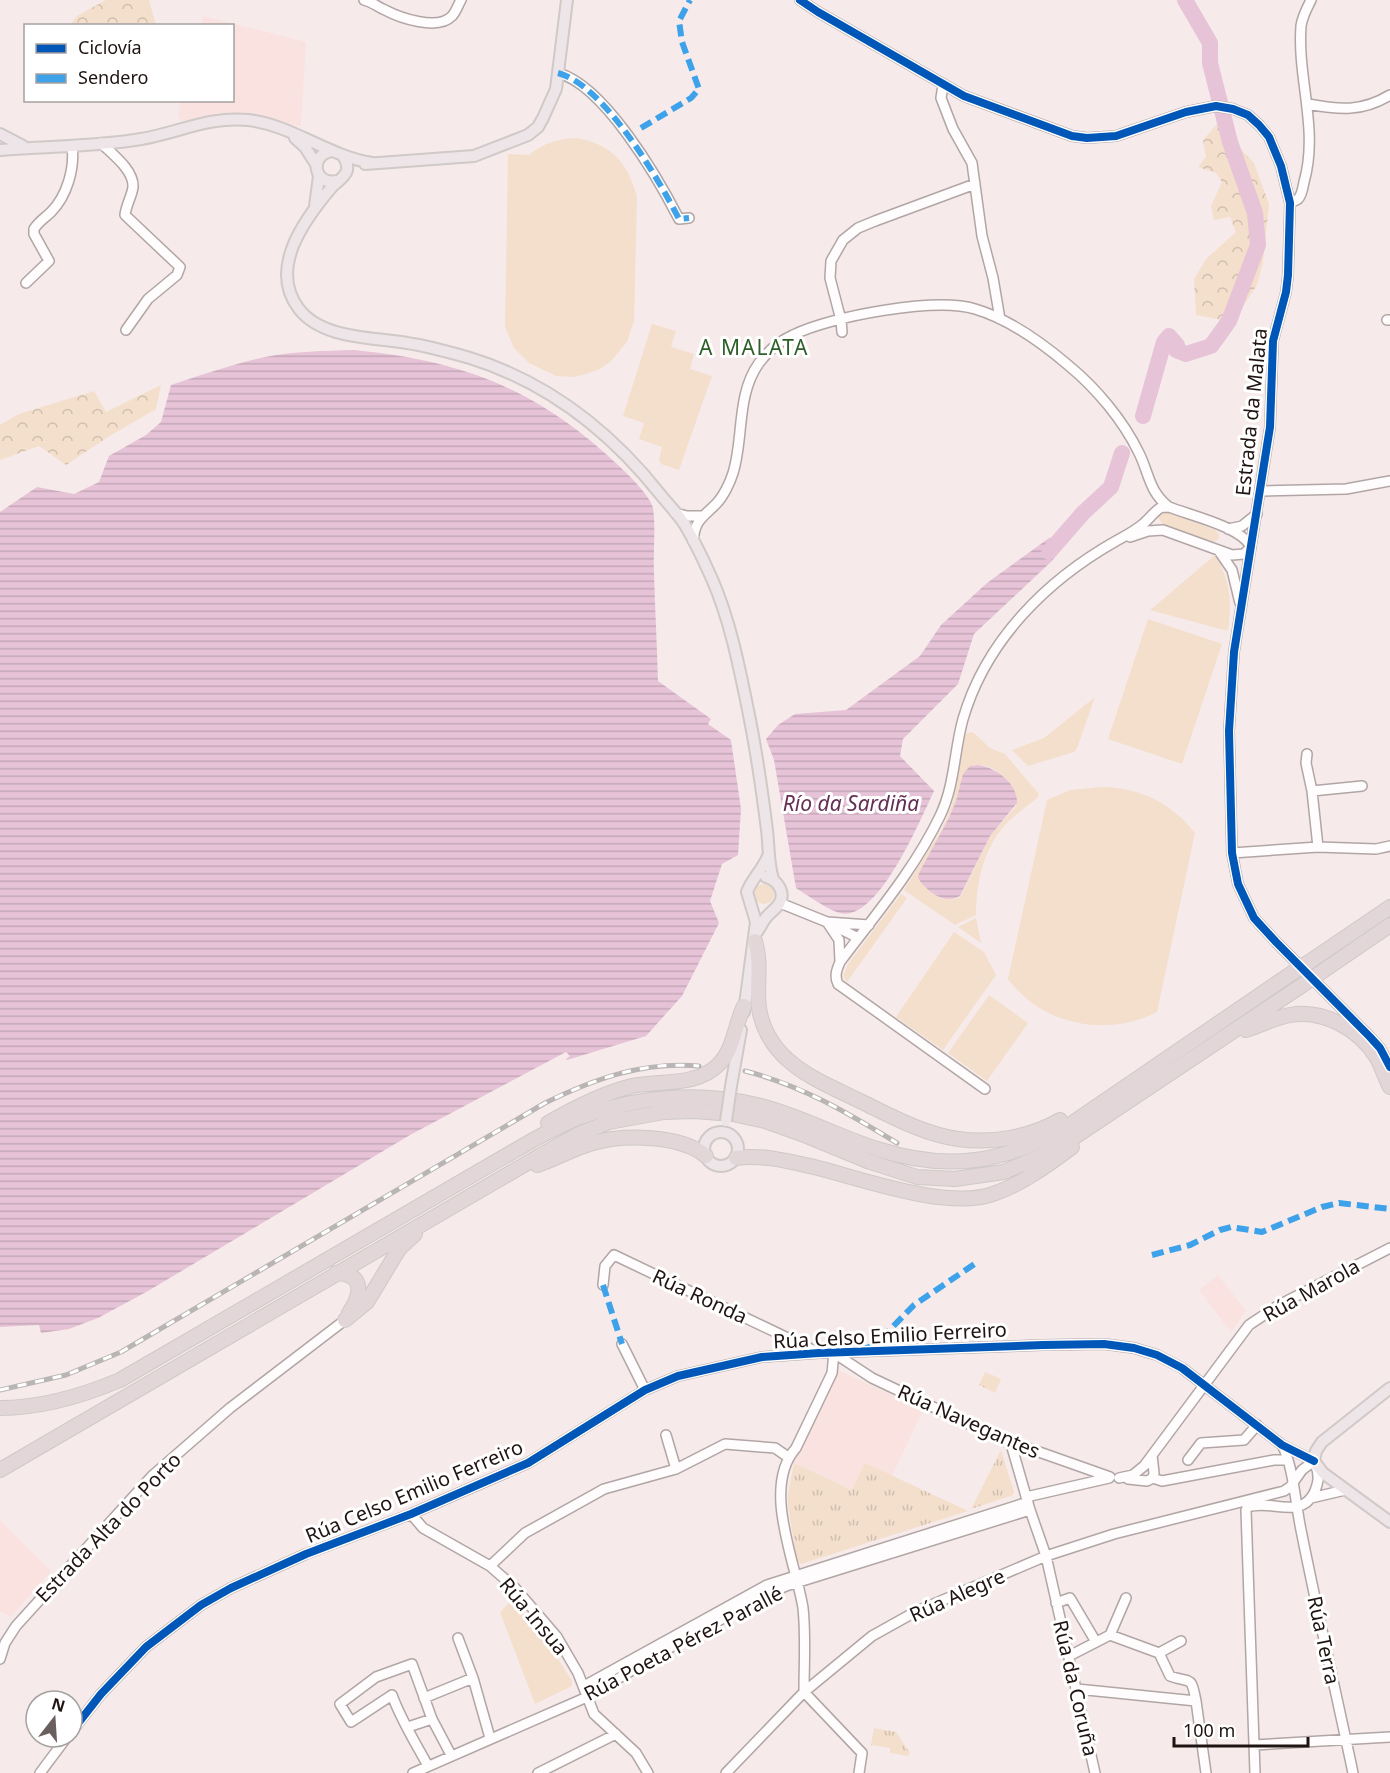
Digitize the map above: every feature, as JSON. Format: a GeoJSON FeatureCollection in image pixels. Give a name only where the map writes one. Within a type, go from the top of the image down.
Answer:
{"type":"FeatureCollection","features":[{"type":"Feature","properties":{"kind":"highway"},"geometry":{"type":"LineString","coordinates":[[0,1408],[31,1406],[71,1398],[120,1380],[533,1140],[576,1119],[642,1100],[696,1097],[758,1105],[789,1114],[886,1152],[918,1160],[959,1162],[1002,1155],[1040,1142],[1065,1128],[1390,907]]}},
{"type":"Feature","properties":{"kind":"highway"},"geometry":{"type":"LineString","coordinates":[[0,1470],[504,1176],[579,1134],[609,1122],[664,1112],[694,1111],[732,1114],[765,1121],[870,1162],[917,1177],[955,1179],[1004,1172],[1041,1156],[1073,1138],[1390,925]]}},
{"type":"Feature","properties":{"kind":"highway"},"geometry":{"type":"LineString","coordinates":[[755,938],[759,958],[758,1005],[762,1022],[777,1049],[790,1061],[820,1081],[928,1132],[958,1139],[989,1140],[1016,1136],[1046,1128],[1108,1092],[1123,1087]]}},
{"type":"Feature","properties":{"kind":"highway"},"geometry":{"type":"LineString","coordinates":[[430,1199],[518,1139],[596,1099],[632,1086],[687,1080],[711,1072],[721,1063],[729,1050],[744,1006]]}},
{"type":"Feature","properties":{"kind":"highway"},"geometry":{"type":"LineString","coordinates":[[1229,1035],[1284,1016],[1308,1014],[1322,1017],[1359,1036],[1378,1059],[1390,1088]]}},
{"type":"Feature","properties":{"kind":"highway"},"geometry":{"type":"LineString","coordinates":[[736,1158],[762,1157],[798,1163],[933,1197],[972,1198],[1000,1192],[1045,1166],[1119,1113],[1142,1093]]}},
{"type":"Feature","properties":{"kind":"highway"},"geometry":{"type":"LineString","coordinates":[[504,1176],[594,1143],[628,1138],[679,1143],[706,1156]]}},
{"type":"Feature","properties":{"kind":"highway"},"geometry":{"type":"LineString","coordinates":[[345,1320],[367,1302],[399,1249],[434,1217]]}},
{"type":"Feature","properties":{"kind":"highway"},"geometry":{"type":"LineString","coordinates":[[336,1273],[346,1273],[353,1277],[359,1289],[357,1301],[345,1320]]}},
{"type":"Feature","properties":{"kind":"main road"},"geometry":{"type":"LineString","coordinates":[[567,0],[556,89],[538,127],[528,135],[474,156],[372,163],[346,173],[337,181],[312,214],[294,242],[286,270],[288,290],[294,303],[307,318],[328,329],[453,353],[503,370],[545,390],[586,419],[621,448],[685,525],[712,580],[725,613],[735,653],[748,712],[773,879]]}},
{"type":"Feature","properties":{"kind":"main road"},"geometry":{"type":"LineString","coordinates":[[0,150],[144,139],[193,125],[223,120],[257,121],[338,154],[372,163]]}},
{"type":"Feature","properties":{"kind":"main road"},"geometry":{"type":"LineString","coordinates":[[286,131],[302,143],[318,171],[328,182],[337,181]]}},
{"type":"Feature","properties":{"kind":"main road"},"geometry":{"type":"LineString","coordinates":[[0,134],[12,142],[29,148]]}},
{"type":"Feature","properties":{"kind":"main road"},"geometry":{"type":"LineString","coordinates":[[312,214],[318,196],[318,171],[321,156],[338,154]]}},
{"type":"Feature","properties":{"kind":"main road"},"geometry":{"type":"LineString","coordinates":[[338,154],[347,165],[346,173]]}},
{"type":"Feature","properties":{"kind":"main road"},"geometry":{"type":"LineString","coordinates":[[725,1127],[709,1137],[704,1146],[706,1156],[718,1166],[728,1165],[738,1153],[737,1142],[725,1127],[755,938],[756,922],[747,892],[768,856]]}},
{"type":"Feature","properties":{"kind":"main road"},"geometry":{"type":"LineString","coordinates":[[755,880],[766,877],[773,879],[782,892],[776,907],[755,938]]}},
{"type":"Feature","properties":{"kind":"main road"},"geometry":{"type":"LineString","coordinates":[[752,907],[761,912],[776,907]]}},
{"type":"Feature","properties":{"kind":"main road"},"geometry":{"type":"LineString","coordinates":[[1390,1388],[1322,1442],[1316,1451],[1314,1461],[1323,1473],[1390,1522]]}},
{"type":"Feature","properties":{"kind":"street"},"geometry":{"type":"LineString","coordinates":[[364,0],[374,2],[383,10],[431,24],[443,22],[451,17],[462,0]]}},
{"type":"Feature","properties":{"kind":"street","name":"Estrada da Malata"},"geometry":{"type":"LineString","coordinates":[[800,0],[964,96],[1072,136],[1087,138],[1116,136],[1186,112],[1216,106],[1248,115],[1269,137],[1281,166],[1290,203],[1287,284],[1273,341],[1270,427],[1234,652],[1229,731],[1232,854],[1238,884],[1254,918],[1380,1048],[1390,1067]]}},
{"type":"Feature","properties":{"kind":"street"},"geometry":{"type":"LineString","coordinates":[[1290,203],[1298,199],[1301,194],[1307,173],[1310,147],[1301,24],[1311,0]]}},
{"type":"Feature","properties":{"kind":"street"},"geometry":{"type":"LineString","coordinates":[[558,73],[567,75],[584,87],[601,104],[647,160],[679,219],[689,218]]}},
{"type":"Feature","properties":{"kind":"street"},"geometry":{"type":"LineString","coordinates":[[943,85],[941,98],[953,129],[972,163],[982,236],[993,278],[1000,319]]}},
{"type":"Feature","properties":{"kind":"street"},"geometry":{"type":"LineString","coordinates":[[1308,104],[1332,108],[1357,108],[1375,104],[1390,95]]}},
{"type":"Feature","properties":{"kind":"street"},"geometry":{"type":"LineString","coordinates":[[101,143],[127,170],[132,182],[133,188],[125,215],[180,267],[177,275],[148,299],[126,330]]}},
{"type":"Feature","properties":{"kind":"street"},"geometry":{"type":"LineString","coordinates":[[27,283],[48,261],[34,234],[34,229],[53,211],[60,199],[73,166],[72,146]]}},
{"type":"Feature","properties":{"kind":"street"},"geometry":{"type":"LineString","coordinates":[[842,332],[830,278],[831,261],[843,240],[858,228],[975,184]]}},
{"type":"Feature","properties":{"kind":"street"},"geometry":{"type":"LineString","coordinates":[[693,541],[696,525],[720,499],[733,473],[746,390],[758,364],[774,347],[793,335],[860,314],[949,305],[975,309],[1000,319],[1057,356],[1101,398],[1134,444],[1154,494],[1169,507],[1228,529],[1247,539],[1251,547],[1241,555],[1219,551],[1163,530],[1148,531],[1111,544]]}},
{"type":"Feature","properties":{"kind":"street"},"geometry":{"type":"LineString","coordinates":[[1261,491],[1346,489],[1390,482]]}},
{"type":"Feature","properties":{"kind":"street"},"geometry":{"type":"LineString","coordinates":[[840,962],[915,862],[944,808],[950,791],[963,717],[976,685],[994,652],[1019,618],[1045,590],[1074,567],[1140,527],[1160,508],[1169,507]]}},
{"type":"Feature","properties":{"kind":"street"},"geometry":{"type":"LineString","coordinates":[[675,513],[702,516]]}},
{"type":"Feature","properties":{"kind":"street"},"geometry":{"type":"LineString","coordinates":[[1228,529],[1242,526],[1257,514]]}},
{"type":"Feature","properties":{"kind":"street"},"geometry":{"type":"LineString","coordinates":[[1219,551],[1232,570],[1241,607]]}},
{"type":"Feature","properties":{"kind":"street"},"geometry":{"type":"LineString","coordinates":[[1307,754],[1306,763],[1312,791],[1318,847]]}},
{"type":"Feature","properties":{"kind":"street"},"geometry":{"type":"LineString","coordinates":[[1312,791],[1362,786]]}},
{"type":"Feature","properties":{"kind":"street"},"geometry":{"type":"LineString","coordinates":[[1232,854],[1318,847],[1376,849],[1390,846]]}},
{"type":"Feature","properties":{"kind":"street"},"geometry":{"type":"LineString","coordinates":[[776,907],[826,922],[858,938]]}},
{"type":"Feature","properties":{"kind":"street"},"geometry":{"type":"LineString","coordinates":[[826,922],[869,925]]}},
{"type":"Feature","properties":{"kind":"street"},"geometry":{"type":"LineString","coordinates":[[826,922],[839,940],[840,962],[836,975],[838,984],[985,1089]]}},
{"type":"Feature","properties":{"kind":"street","name":"Rúa Marola"},"geometry":{"type":"LineString","coordinates":[[1146,1473],[1152,1455],[1249,1325],[1279,1305],[1390,1248]]}},
{"type":"Feature","properties":{"kind":"street","name":"Rúa Ronda"},"geometry":{"type":"LineString","coordinates":[[603,1286],[605,1266],[614,1255],[819,1353]]}},
{"type":"Feature","properties":{"kind":"street","name":"Estrada Alta do Porto"},"geometry":{"type":"LineString","coordinates":[[0,1659],[4,1636],[16,1626],[152,1476],[230,1408],[345,1320]]}},
{"type":"Feature","properties":{"kind":"street"},"geometry":{"type":"LineString","coordinates":[[622,1344],[645,1390]]}},
{"type":"Feature","properties":{"kind":"street","name":"Rúa Celso Emilio Ferreiro"},"geometry":{"type":"LineString","coordinates":[[84,1716],[146,1647],[201,1605],[231,1588],[306,1554],[411,1514],[528,1463],[645,1390],[678,1376],[762,1357],[819,1353],[1116,1344],[1157,1355],[1182,1368],[1282,1445],[1314,1461]]}},
{"type":"Feature","properties":{"kind":"street"},"geometry":{"type":"LineString","coordinates":[[834,1353],[832,1373],[796,1448],[788,1457],[782,1481],[782,1523],[802,1608],[804,1692],[862,1753],[859,1773]]}},
{"type":"Feature","properties":{"kind":"street","name":"Rúa Navegantes"},"geometry":{"type":"LineString","coordinates":[[834,1353],[872,1378],[1011,1444],[1115,1478]]}},
{"type":"Feature","properties":{"kind":"street"},"geometry":{"type":"LineString","coordinates":[[1188,1460],[1201,1443],[1244,1440],[1257,1425]]}},
{"type":"Feature","properties":{"kind":"street"},"geometry":{"type":"LineString","coordinates":[[666,1435],[676,1469]]}},
{"type":"Feature","properties":{"kind":"street"},"geometry":{"type":"LineString","coordinates":[[490,1566],[525,1533],[604,1489],[676,1469],[725,1444],[775,1448],[788,1457]]}},
{"type":"Feature","properties":{"kind":"street","name":"Rúa da Coruña"},"geometry":{"type":"LineString","coordinates":[[1011,1444],[1046,1556],[1095,1773]]}},
{"type":"Feature","properties":{"kind":"street"},"geometry":{"type":"LineString","coordinates":[[1282,1445],[1293,1483]]}},
{"type":"Feature","properties":{"kind":"street","name":"Rúa Navegantes"},"geometry":{"type":"LineString","coordinates":[[1028,1503],[1115,1478],[1146,1473],[1162,1481],[1274,1460],[1287,1460]]}},
{"type":"Feature","properties":{"kind":"street"},"geometry":{"type":"LineString","coordinates":[[1246,1510],[1255,1505],[1297,1507],[1306,1504],[1319,1481],[1314,1461],[1302,1470],[1293,1483]]}},
{"type":"Feature","properties":{"kind":"street","name":"Rúa Alegre"},"geometry":{"type":"LineString","coordinates":[[730,1772],[804,1692],[872,1636],[915,1612],[1046,1556],[1114,1534],[1237,1501],[1284,1491],[1293,1483]]}},
{"type":"Feature","properties":{"kind":"street","name":"Rúa Terra"},"geometry":{"type":"LineString","coordinates":[[1293,1483],[1353,1773]]}},
{"type":"Feature","properties":{"kind":"street"},"geometry":{"type":"LineString","coordinates":[[1311,1498],[1345,1490]]}},
{"type":"Feature","properties":{"kind":"street"},"geometry":{"type":"LineString","coordinates":[[1237,1501],[1243,1504],[1246,1510],[1255,1773]]}},
{"type":"Feature","properties":{"kind":"street","name":"Rúa Poeta Pérez Parallé"},"geometry":{"type":"LineString","coordinates":[[413,1773],[587,1697],[683,1640],[796,1580],[1028,1503]]}},
{"type":"Feature","properties":{"kind":"street","name":"Rúa Insua"},"geometry":{"type":"LineString","coordinates":[[411,1514],[423,1528],[490,1566],[515,1588],[557,1637],[584,1686],[594,1714],[636,1753],[648,1773]]}},
{"type":"Feature","properties":{"kind":"street","name":"Rúa Poeta Pérez Parallé"},"geometry":{"type":"LineString","coordinates":[[584,1686],[767,1585],[796,1580]]}},
{"type":"Feature","properties":{"kind":"street","name":"Rúa da Coruña"},"geometry":{"type":"LineString","coordinates":[[1056,1603],[1070,1598],[1096,1642]]}},
{"type":"Feature","properties":{"kind":"street"},"geometry":{"type":"LineString","coordinates":[[1069,1656],[1110,1635],[1126,1598]]}},
{"type":"Feature","properties":{"kind":"street"},"geometry":{"type":"LineString","coordinates":[[1110,1635],[1159,1653],[1170,1676],[1186,1679],[1193,1685],[1206,1773]]}},
{"type":"Feature","properties":{"kind":"street"},"geometry":{"type":"LineString","coordinates":[[458,1638],[473,1678],[490,1738]]}},
{"type":"Feature","properties":{"kind":"street"},"geometry":{"type":"LineString","coordinates":[[1159,1653],[1181,1641]]}},
{"type":"Feature","properties":{"kind":"street"},"geometry":{"type":"LineString","coordinates":[[441,1773],[402,1721],[392,1695],[351,1722],[340,1704],[376,1677],[412,1664],[432,1719],[451,1755]]}},
{"type":"Feature","properties":{"kind":"street"},"geometry":{"type":"LineString","coordinates":[[424,1698],[473,1678]]}},
{"type":"Feature","properties":{"kind":"street"},"geometry":{"type":"LineString","coordinates":[[1077,1689],[1196,1701]]}},
{"type":"Feature","properties":{"kind":"street"},"geometry":{"type":"LineString","coordinates":[[408,1727],[432,1719]]}},
{"type":"Feature","properties":{"kind":"street"},"geometry":{"type":"LineString","coordinates":[[538,1773],[616,1734]]}},
{"type":"Feature","properties":{"kind":"street"},"geometry":{"type":"LineString","coordinates":[[1254,1745],[1390,1737]]}},
{"type":"Feature","properties":{"kind":"street"},"geometry":{"type":"LineString","coordinates":[[40,1773],[58,1749]]}},
{"type":"Feature","properties":{"kind":"shaded area"},"geometry":{"type":"Polygon","coordinates":[[[203,16],[306,42],[301,127],[255,114],[237,113],[180,121],[178,114],[181,102],[234,102],[234,24],[201,24],[203,16]]]}},
{"type":"Feature","properties":{"kind":"shaded area"},"geometry":{"type":"Polygon","coordinates":[[[1218,1275],[1246,1311],[1231,1332],[1199,1290],[1218,1275]]]}},
{"type":"Feature","properties":{"kind":"shaded area"},"geometry":{"type":"Polygon","coordinates":[[[836,1369],[923,1410],[892,1476],[865,1464],[853,1490],[794,1463],[836,1369]]]}},
{"type":"Feature","properties":{"kind":"shaded area"},"geometry":{"type":"Polygon","coordinates":[[[0,1520],[51,1571],[11,1617],[0,1611],[0,1520]]]}},
{"type":"Feature","properties":{"kind":"green space"},"geometry":{"type":"Polygon","coordinates":[[[106,0],[149,0],[156,24],[71,24],[77,16],[106,0]]]}},
{"type":"Feature","properties":{"kind":"green space"},"geometry":{"type":"Polygon","coordinates":[[[1217,124],[1254,163],[1269,204],[1263,262],[1257,285],[1233,322],[1196,315],[1194,279],[1206,259],[1236,232],[1230,217],[1214,220],[1211,206],[1222,182],[1216,173],[1198,167],[1206,157],[1203,140],[1217,124]]]}},
{"type":"Feature","properties":{"kind":"green space"},"geometry":{"type":"Polygon","coordinates":[[[576,138],[599,145],[617,157],[629,174],[637,197],[634,321],[627,342],[611,361],[600,369],[573,377],[556,376],[529,363],[514,348],[505,327],[508,154],[529,155],[551,142],[576,138]]]}},
{"type":"Feature","properties":{"kind":"green space"},"geometry":{"type":"Polygon","coordinates":[[[652,324],[676,331],[671,347],[694,354],[690,369],[712,376],[679,470],[661,464],[659,459],[662,447],[639,439],[644,423],[623,416],[652,324]]]}},
{"type":"Feature","properties":{"kind":"green space"},"geometry":{"type":"Polygon","coordinates":[[[161,385],[156,409],[66,465],[39,446],[0,460],[0,425],[19,414],[94,391],[106,412],[161,385]]]}},
{"type":"Feature","properties":{"kind":"green space"},"geometry":{"type":"Polygon","coordinates":[[[1161,512],[1168,512],[1215,530],[1219,534],[1219,539],[1211,543],[1163,525],[1158,517],[1161,512]]]}},
{"type":"Feature","properties":{"kind":"green space"},"geometry":{"type":"Polygon","coordinates":[[[1214,556],[1221,558],[1221,567],[1228,588],[1230,606],[1228,631],[1150,610],[1214,556]]]}},
{"type":"Feature","properties":{"kind":"green space"},"geometry":{"type":"Polygon","coordinates":[[[1148,619],[1222,644],[1182,764],[1108,739],[1148,619]]]}},
{"type":"Feature","properties":{"kind":"green space"},"geometry":{"type":"Polygon","coordinates":[[[1095,697],[1074,752],[1028,766],[1012,750],[1044,738],[1095,697]]]}},
{"type":"Feature","properties":{"kind":"green space"},"geometry":{"type":"Polygon","coordinates":[[[973,732],[990,748],[1005,754],[1039,794],[1009,821],[993,841],[980,877],[976,915],[955,925],[904,890],[942,829],[952,805],[967,733],[973,732]],[[973,765],[946,827],[919,873],[929,890],[945,899],[959,898],[990,836],[1016,806],[1013,790],[1003,776],[981,765],[973,765]]]}},
{"type":"Feature","properties":{"kind":"green space"},"geometry":{"type":"Polygon","coordinates":[[[1101,787],[1128,790],[1154,799],[1176,813],[1195,833],[1157,1012],[1138,1020],[1097,1025],[1057,1017],[1022,995],[1008,979],[1047,800],[1070,790],[1101,787]]]}},
{"type":"Feature","properties":{"kind":"green space"},"geometry":{"type":"Polygon","coordinates":[[[760,884],[768,884],[774,890],[774,898],[768,904],[760,904],[754,898],[754,890],[760,884]]]}},
{"type":"Feature","properties":{"kind":"green space"},"geometry":{"type":"Polygon","coordinates":[[[901,894],[907,898],[847,982],[843,976],[848,964],[901,894]]]}},
{"type":"Feature","properties":{"kind":"green space"},"geometry":{"type":"Polygon","coordinates":[[[976,918],[981,943],[958,927],[976,918]]]}},
{"type":"Feature","properties":{"kind":"green space"},"geometry":{"type":"Polygon","coordinates":[[[954,932],[984,952],[996,975],[943,1050],[896,1017],[954,932]]]}},
{"type":"Feature","properties":{"kind":"green space"},"geometry":{"type":"Polygon","coordinates":[[[989,995],[1028,1023],[987,1081],[948,1053],[989,995]]]}},
{"type":"Feature","properties":{"kind":"green space"},"geometry":{"type":"Polygon","coordinates":[[[985,1372],[1001,1379],[995,1393],[979,1385],[985,1372]]]}},
{"type":"Feature","properties":{"kind":"green space"},"geometry":{"type":"Polygon","coordinates":[[[1001,1450],[1013,1495],[971,1509],[1001,1450]]]}},
{"type":"Feature","properties":{"kind":"green space"},"geometry":{"type":"Polygon","coordinates":[[[794,1463],[852,1490],[865,1463],[968,1511],[801,1564],[797,1561],[788,1506],[794,1463]]]}},
{"type":"Feature","properties":{"kind":"green space"},"geometry":{"type":"Polygon","coordinates":[[[511,1601],[541,1632],[572,1681],[572,1686],[535,1704],[500,1612],[511,1601]]]}},
{"type":"Feature","properties":{"kind":"green space"},"geometry":{"type":"Polygon","coordinates":[[[874,1728],[896,1732],[910,1753],[908,1756],[890,1753],[890,1748],[871,1745],[874,1728]]]}},
{"type":"Feature","properties":{"kind":"water"},"geometry":{"type":"Polygon","coordinates":[[[354,350],[394,355],[465,371],[529,398],[589,439],[628,474],[648,498],[654,516],[658,681],[711,719],[708,724],[731,740],[741,809],[738,855],[722,864],[710,901],[719,923],[682,996],[646,1036],[567,1060],[570,1056],[566,1052],[410,1135],[148,1291],[98,1318],[69,1329],[41,1333],[39,1325],[0,1327],[0,512],[37,487],[74,494],[99,482],[109,456],[146,435],[161,422],[171,385],[265,357],[298,352],[354,350]]]}},
{"type":"Feature","properties":{"kind":"water","name":"Río da Sardiña"},"geometry":{"type":"Polygon","coordinates":[[[1065,536],[1053,560],[974,634],[958,684],[903,739],[900,756],[934,791],[909,844],[883,886],[869,902],[854,912],[840,913],[824,906],[796,888],[774,760],[766,739],[778,725],[795,714],[846,710],[920,656],[941,625],[987,583],[1049,538],[1065,536]]]}},
{"type":"Feature","properties":{"kind":"water"},"geometry":{"type":"Polygon","coordinates":[[[978,765],[992,769],[1005,778],[1014,789],[1017,803],[990,836],[960,896],[942,898],[926,888],[918,878],[919,873],[949,818],[963,774],[970,766],[978,765]]]}},
{"type":"Feature","properties":{"kind":"waterway","name":"Río da Sardiña"},"geometry":{"type":"LineString","coordinates":[[1143,416],[1164,342],[1169,336],[1177,345],[1176,350],[1186,354],[1211,346],[1229,321],[1258,245],[1255,213],[1230,142],[1210,63],[1210,43],[1185,0]]}},
{"type":"Feature","properties":{"kind":"waterway","name":"Río da Sardiña"},"geometry":{"type":"LineString","coordinates":[[1049,552],[1083,513],[1111,487],[1122,453]]}},
{"type":"Feature","properties":{"kind":"railway"},"geometry":{"type":"LineString","coordinates":[[0,1390],[66,1375],[121,1352],[563,1094],[600,1079],[639,1069],[658,1066],[699,1066]]}},
{"type":"Feature","properties":{"kind":"railway"},"geometry":{"type":"LineString","coordinates":[[745,1071],[805,1092],[897,1143]]}},
{"type":"Feature","properties":{"kind":"marked path"},"geometry":{"type":"LineString","coordinates":[[641,128],[691,98],[699,89],[682,42],[679,21],[690,0]]}},
{"type":"Feature","properties":{"kind":"marked path"},"geometry":{"type":"LineString","coordinates":[[558,73],[576,81],[611,114],[644,158],[679,219],[689,218]]}},
{"type":"Feature","properties":{"kind":"marked path"},"geometry":{"type":"LineString","coordinates":[[1152,1255],[1190,1245],[1231,1227],[1262,1232],[1322,1207],[1339,1203],[1390,1209]]}},
{"type":"Feature","properties":{"kind":"marked path"},"geometry":{"type":"LineString","coordinates":[[866,1348],[875,1345],[914,1305],[979,1261]]}},
{"type":"Feature","properties":{"kind":"marked path"},"geometry":{"type":"LineString","coordinates":[[603,1285],[622,1344]]}},
{"type":"Feature","properties":{"kind":"cycle path"},"geometry":{"type":"LineString","coordinates":[[800,0],[964,96],[1072,136],[1087,138],[1116,136],[1186,112],[1216,106],[1248,115],[1269,137],[1281,166],[1290,203],[1288,275],[1286,292],[1273,341],[1270,427],[1234,652],[1229,731],[1232,853],[1238,884],[1254,918],[1370,1037],[1380,1048],[1390,1067]]}},
{"type":"Feature","properties":{"kind":"cycle path"},"geometry":{"type":"LineString","coordinates":[[84,1716],[101,1694],[146,1647],[201,1605],[231,1588],[306,1554],[411,1514],[528,1463],[645,1390],[678,1376],[762,1357],[1043,1345],[1104,1344],[1134,1348],[1157,1355],[1182,1368],[1282,1445],[1314,1461]]}},
{"type":"Feature","properties":{"kind":"district","name":"A MALATA"},"geometry":{"type":"Point","coordinates":[754,347]}}]}
